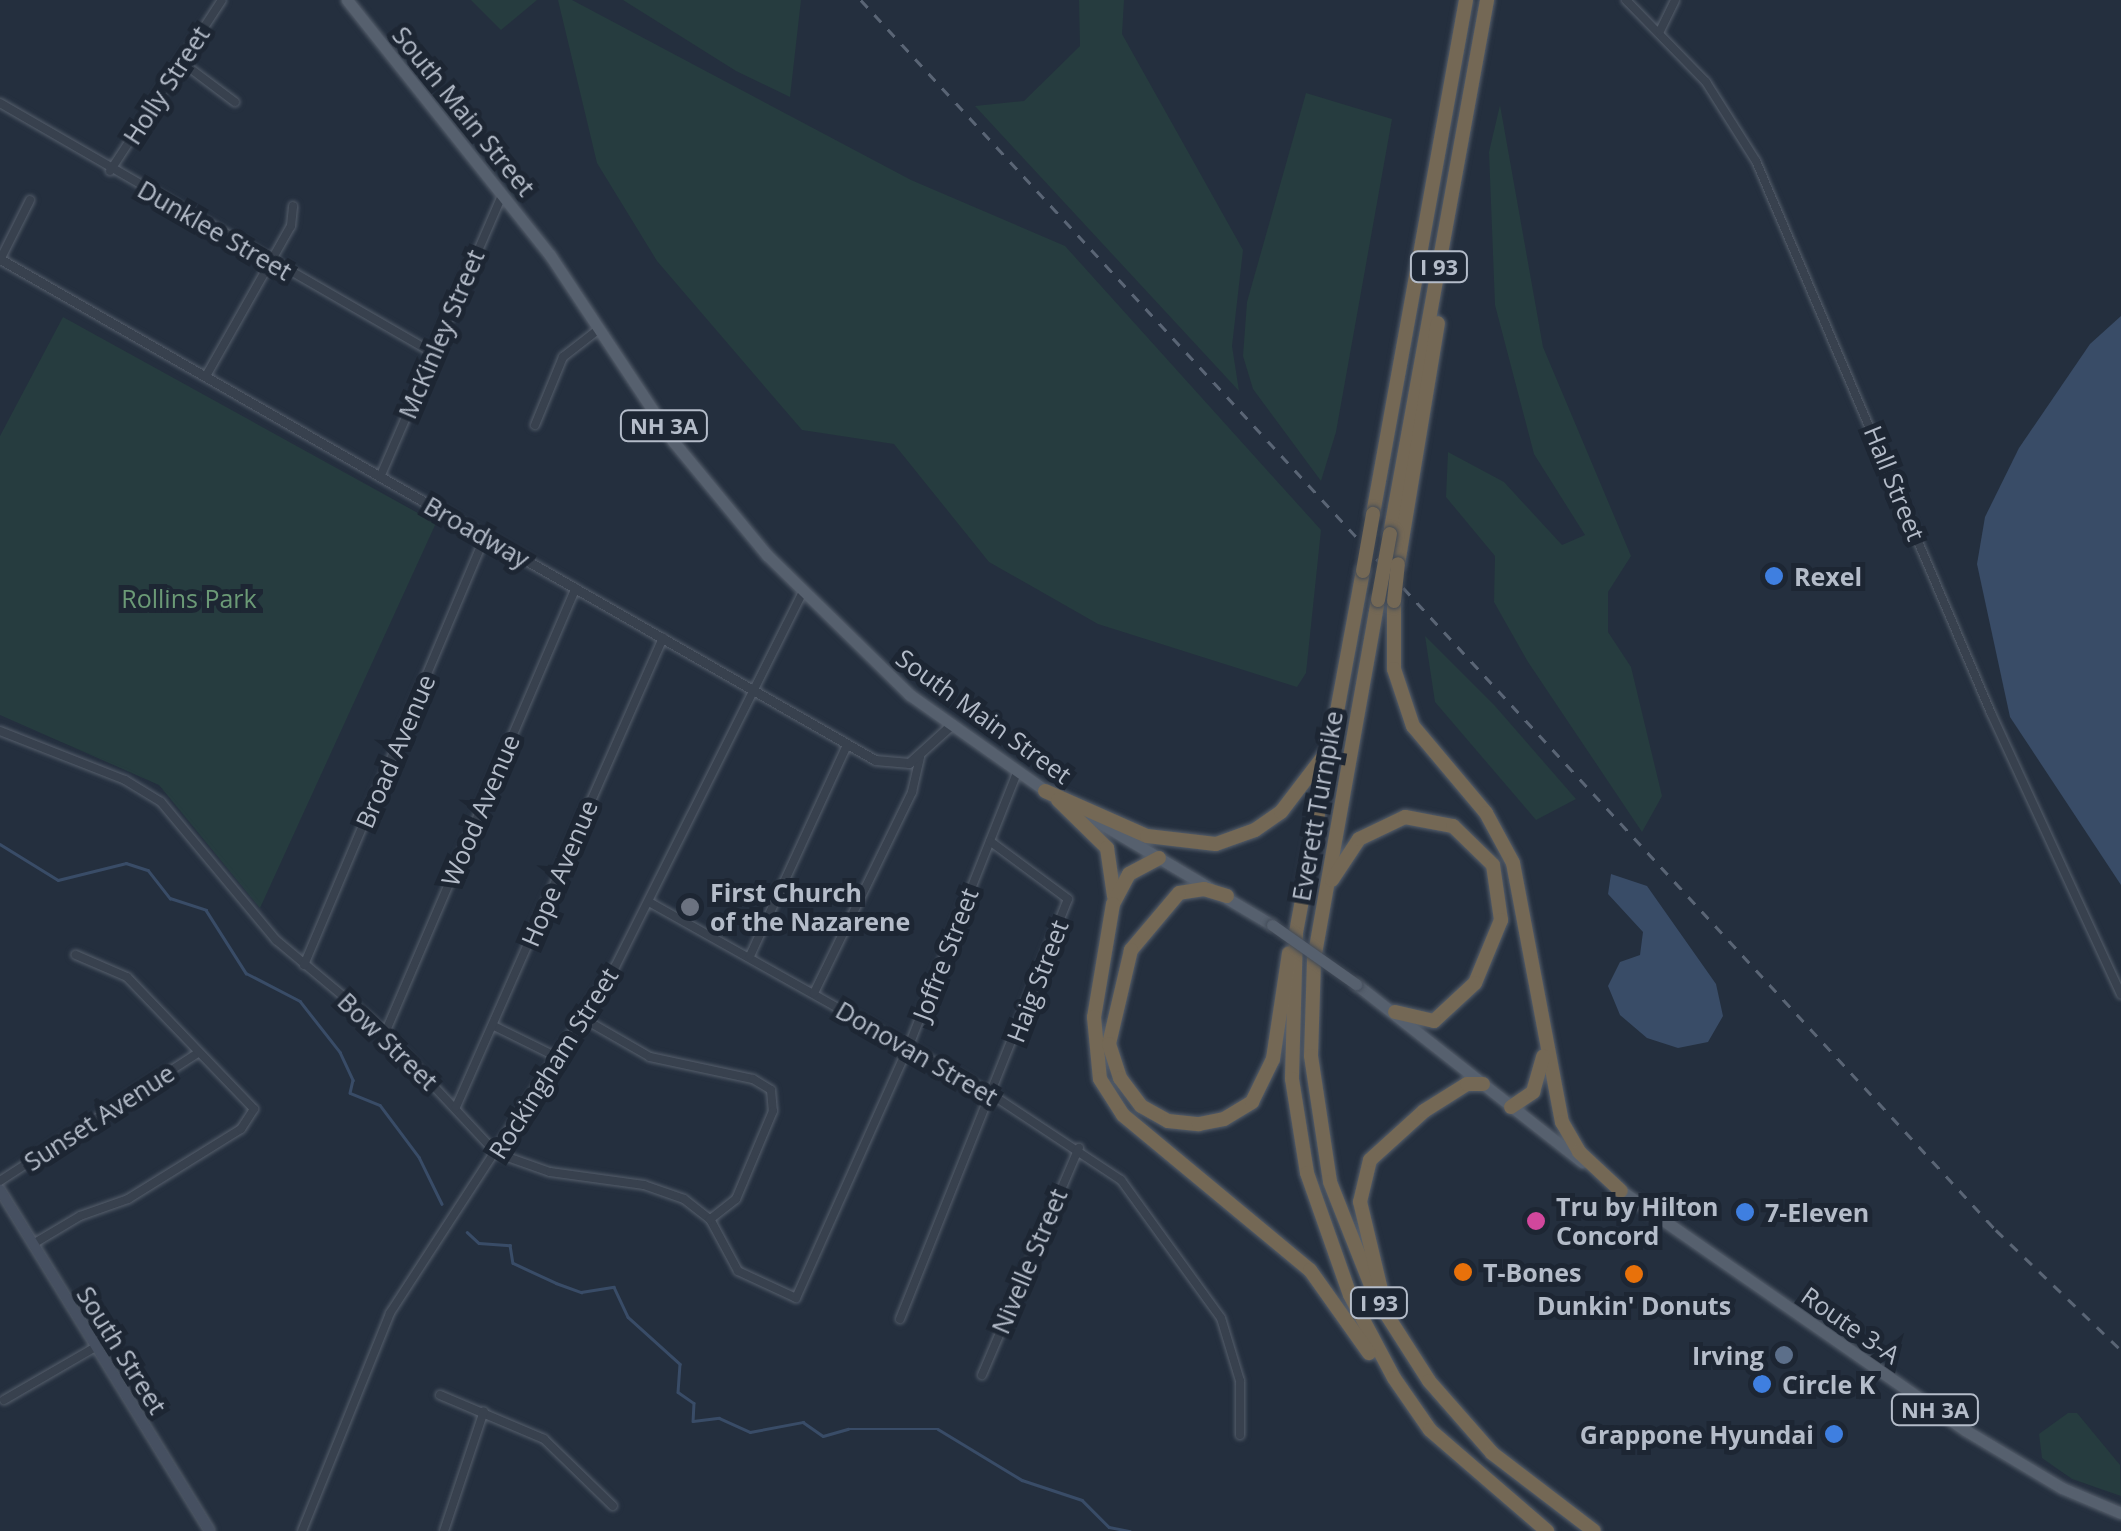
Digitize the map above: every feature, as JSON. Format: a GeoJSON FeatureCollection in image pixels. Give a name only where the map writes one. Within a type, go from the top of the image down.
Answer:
{"type":"FeatureCollection","features":[{"type":"Feature","properties":{"kind":"highway","name":"Everett Turnpike"},"geometry":{"type":"LineString","coordinates":[[1466,0],[1296,934],[1292,1079],[1306,1173],[1358,1313],[1430,1430],[1548,1531]]}},
{"type":"Feature","properties":{"kind":"highway","name":"Everett Turnpike"},"geometry":{"type":"LineString","coordinates":[[1487,0],[1390,534],[1386,600],[1315,953],[1312,1056],[1330,1182],[1358,1259],[1399,1337],[1492,1453],[1594,1531]]}},
{"type":"Feature","properties":{"kind":"highway"},"geometry":{"type":"LineString","coordinates":[[1448,217],[1434,351],[1398,564],[1386,600],[1394,669],[1414,726],[1486,813],[1514,863],[1566,1132],[1621,1191]]}},
{"type":"Feature","properties":{"kind":"highway"},"geometry":{"type":"LineString","coordinates":[[1045,790],[1164,841],[1224,843],[1280,812],[1332,744]]}},
{"type":"Feature","properties":{"kind":"highway"},"geometry":{"type":"LineString","coordinates":[[1045,790],[1107,848],[1113,904],[1092,1038],[1110,1098],[1310,1270],[1430,1430]]}},
{"type":"Feature","properties":{"kind":"highway"},"geometry":{"type":"LineString","coordinates":[[1315,953],[1335,870],[1365,834],[1405,818],[1460,830],[1486,855],[1499,881],[1502,908],[1492,952],[1469,992],[1440,1018],[1421,1022],[1395,1012]]}},
{"type":"Feature","properties":{"kind":"highway"},"geometry":{"type":"LineString","coordinates":[[1113,904],[1129,874],[1159,858]]}},
{"type":"Feature","properties":{"kind":"highway"},"geometry":{"type":"LineString","coordinates":[[1227,896],[1193,888],[1168,900],[1138,937],[1120,979],[1110,1053],[1124,1086],[1148,1111],[1199,1124],[1224,1120],[1252,1102],[1273,1059],[1296,934]]}},
{"type":"Feature","properties":{"kind":"highway"},"geometry":{"type":"LineString","coordinates":[[1511,1107],[1525,1102],[1536,1086],[1545,1035]]}},
{"type":"Feature","properties":{"kind":"highway"},"geometry":{"type":"LineString","coordinates":[[1399,1337],[1365,1232],[1364,1176],[1375,1151],[1400,1128],[1461,1087],[1483,1084]]}},
{"type":"Feature","properties":{"kind":"main road","name":"South Main Street"},"geometry":{"type":"LineString","coordinates":[[347,0],[503,194],[712,492],[802,593],[870,661],[950,726],[1017,772],[1227,896],[1356,984],[1621,1191],[1763,1291]]}},
{"type":"Feature","properties":{"kind":"main road","name":"South Street"},"geometry":{"type":"LineString","coordinates":[[0,1190],[210,1531]]}},
{"type":"Feature","properties":{"kind":"main road","name":"Route 3-A"},"geometry":{"type":"LineString","coordinates":[[1763,1291],[2015,1462],[2121,1513]]}},
{"type":"Feature","properties":{"kind":"street","name":"Holly Street"},"geometry":{"type":"LineString","coordinates":[[110,171],[222,0]]}},
{"type":"Feature","properties":{"kind":"street","name":"Hall Street"},"geometry":{"type":"LineString","coordinates":[[1626,0],[1660,31],[1712,90],[1756,161],[1990,713],[2121,994]]}},
{"type":"Feature","properties":{"kind":"street"},"geometry":{"type":"LineString","coordinates":[[1660,31],[1675,0]]}},
{"type":"Feature","properties":{"kind":"street"},"geometry":{"type":"LineString","coordinates":[[182,63],[235,102]]}},
{"type":"Feature","properties":{"kind":"street","name":"Dunklee Street"},"geometry":{"type":"LineString","coordinates":[[0,103],[110,171],[432,353]]}},
{"type":"Feature","properties":{"kind":"street","name":"McKinley Street"},"geometry":{"type":"LineString","coordinates":[[381,475],[503,194]]}},
{"type":"Feature","properties":{"kind":"street"},"geometry":{"type":"LineString","coordinates":[[0,260],[30,200]]}},
{"type":"Feature","properties":{"kind":"street"},"geometry":{"type":"LineString","coordinates":[[206,376],[292,226],[293,206]]}},
{"type":"Feature","properties":{"kind":"street","name":"Broadway"},"geometry":{"type":"LineString","coordinates":[[0,260],[848,745],[886,764],[920,757]]}},
{"type":"Feature","properties":{"kind":"street"},"geometry":{"type":"LineString","coordinates":[[535,425],[564,356],[599,329]]}},
{"type":"Feature","properties":{"kind":"street","name":"Broad Avenue"},"geometry":{"type":"LineString","coordinates":[[304,966],[485,536]]}},
{"type":"Feature","properties":{"kind":"street","name":"Wood Avenue"},"geometry":{"type":"LineString","coordinates":[[385,1033],[576,588]]}},
{"type":"Feature","properties":{"kind":"street","name":"Rockingham Street"},"geometry":{"type":"LineString","coordinates":[[302,1531],[390,1312],[584,1019],[649,902],[802,593]]}},
{"type":"Feature","properties":{"kind":"street","name":"Hope Avenue"},"geometry":{"type":"LineString","coordinates":[[456,1107],[663,638]]}},
{"type":"Feature","properties":{"kind":"street"},"geometry":{"type":"LineString","coordinates":[[814,994],[912,792],[920,757],[950,726]]}},
{"type":"Feature","properties":{"kind":"street","name":"Bow Street"},"geometry":{"type":"LineString","coordinates":[[0,731],[144,788],[304,966],[385,1033],[496,1153],[550,1172],[664,1190],[710,1219],[738,1271],[796,1298]]}},
{"type":"Feature","properties":{"kind":"street"},"geometry":{"type":"LineString","coordinates":[[750,956],[848,745]]}},
{"type":"Feature","properties":{"kind":"street","name":"Joffre Street"},"geometry":{"type":"LineString","coordinates":[[796,1298],[908,1048],[1017,772]]}},
{"type":"Feature","properties":{"kind":"street","name":"Haig Street"},"geometry":{"type":"LineString","coordinates":[[900,1318],[994,1096],[1068,899],[990,840]]}},
{"type":"Feature","properties":{"kind":"street","name":"Donovan Street"},"geometry":{"type":"LineString","coordinates":[[649,902],[994,1096],[1079,1148],[1121,1180],[1221,1318],[1240,1381],[1240,1435]]}},
{"type":"Feature","properties":{"kind":"street"},"geometry":{"type":"LineString","coordinates":[[33,1244],[80,1216],[128,1199],[241,1129],[254,1110],[118,970],[76,955]]}},
{"type":"Feature","properties":{"kind":"street"},"geometry":{"type":"LineString","coordinates":[[584,1019],[650,1057],[753,1079],[771,1090],[773,1111],[736,1199],[710,1219]]}},
{"type":"Feature","properties":{"kind":"street"},"geometry":{"type":"LineString","coordinates":[[494,1026],[559,1058]]}},
{"type":"Feature","properties":{"kind":"street","name":"Sunset Avenue"},"geometry":{"type":"LineString","coordinates":[[0,1180],[198,1053]]}},
{"type":"Feature","properties":{"kind":"street","name":"Nivelle Street"},"geometry":{"type":"LineString","coordinates":[[982,1375],[1079,1148]]}},
{"type":"Feature","properties":{"kind":"street"},"geometry":{"type":"LineString","coordinates":[[4,1400],[97,1346]]}},
{"type":"Feature","properties":{"kind":"street"},"geometry":{"type":"LineString","coordinates":[[440,1395],[544,1439],[613,1506]]}},
{"type":"Feature","properties":{"kind":"street"},"geometry":{"type":"LineString","coordinates":[[444,1531],[484,1411]]}},
{"type":"Feature","properties":{"kind":"green space"},"geometry":{"type":"Polygon","coordinates":[[[471,0],[537,0],[501,30],[471,0]]]}},
{"type":"Feature","properties":{"kind":"green space"},"geometry":{"type":"Polygon","coordinates":[[[558,0],[572,0],[911,180],[1065,246],[1321,530],[1306,673],[1297,687],[1098,624],[989,562],[894,444],[802,430],[657,261],[597,163],[558,0]]]}},
{"type":"Feature","properties":{"kind":"green space"},"geometry":{"type":"Polygon","coordinates":[[[623,0],[801,0],[790,97],[736,71],[623,0]]]}},
{"type":"Feature","properties":{"kind":"green space"},"geometry":{"type":"Polygon","coordinates":[[[1079,0],[1124,0],[1122,34],[1243,250],[1232,346],[1239,391],[975,106],[1024,101],[1080,46],[1079,0]]]}},
{"type":"Feature","properties":{"kind":"green space"},"geometry":{"type":"Polygon","coordinates":[[[1306,93],[1392,119],[1336,432],[1321,481],[1253,389],[1243,356],[1247,302],[1306,93]]]}},
{"type":"Feature","properties":{"kind":"green space"},"geometry":{"type":"Polygon","coordinates":[[[1500,105],[1543,347],[1631,556],[1608,592],[1608,632],[1631,667],[1662,796],[1642,832],[1528,662],[1494,602],[1495,556],[1446,497],[1448,452],[1504,482],[1562,545],[1585,535],[1534,454],[1495,305],[1489,152],[1500,105]]]}},
{"type":"Feature","properties":{"kind":"green space","name":"Rollins Park"},"geometry":{"type":"Polygon","coordinates":[[[63,317],[436,523],[260,908],[159,785],[0,715],[0,436],[63,317]]]}},
{"type":"Feature","properties":{"kind":"green space"},"geometry":{"type":"Polygon","coordinates":[[[1425,636],[1495,706],[1576,799],[1536,820],[1435,702],[1425,636]]]}},
{"type":"Feature","properties":{"kind":"green space"},"geometry":{"type":"Polygon","coordinates":[[[2068,1413],[2077,1413],[2120,1465],[2121,1496],[2072,1479],[2042,1458],[2039,1434],[2068,1413]]]}},
{"type":"Feature","properties":{"kind":"water"},"geometry":{"type":"Polygon","coordinates":[[[2121,316],[2121,885],[2010,717],[1977,564],[1985,517],[2019,448],[2090,344],[2121,316]]]}},
{"type":"Feature","properties":{"kind":"water"},"geometry":{"type":"Polygon","coordinates":[[[1611,874],[1647,886],[1716,984],[1723,1016],[1708,1042],[1678,1048],[1647,1038],[1620,1015],[1608,986],[1620,962],[1640,955],[1643,932],[1608,894],[1611,874]]]}},
{"type":"Feature","properties":{"kind":"waterway"},"geometry":{"type":"LineString","coordinates":[[0,844],[58,880],[126,863],[148,870],[170,898],[206,910],[246,973],[300,1001],[340,1052],[353,1080],[350,1093],[380,1105],[419,1157],[442,1204]]}},
{"type":"Feature","properties":{"kind":"waterway"},"geometry":{"type":"LineString","coordinates":[[467,1232],[479,1243],[510,1245],[513,1263],[556,1283],[581,1292],[614,1287],[628,1317],[680,1364],[678,1392],[694,1403],[693,1421],[719,1418],[750,1432],[803,1422],[823,1436],[848,1429],[938,1429],[1022,1480],[1082,1500],[1109,1527],[1130,1531]]}},
{"type":"Feature","properties":{"kind":"railway"},"geometry":{"type":"LineString","coordinates":[[861,0],[1996,1230],[2121,1350]]}},
{"type":"Feature","properties":{"kind":"place","name":"Rexel"},"geometry":{"type":"Point","coordinates":[1774,576]}},
{"type":"Feature","properties":{"kind":"place","name":"First Church of the Nazarene"},"geometry":{"type":"Point","coordinates":[690,907]}},
{"type":"Feature","properties":{"kind":"place","name":"7-Eleven"},"geometry":{"type":"Point","coordinates":[1745,1212]}},
{"type":"Feature","properties":{"kind":"place","name":"Tru by Hilton Concord"},"geometry":{"type":"Point","coordinates":[1536,1221]}},
{"type":"Feature","properties":{"kind":"place","name":"T-Bones"},"geometry":{"type":"Point","coordinates":[1463,1272]}},
{"type":"Feature","properties":{"kind":"place","name":"Dunkin' Donuts"},"geometry":{"type":"Point","coordinates":[1634,1274]}},
{"type":"Feature","properties":{"kind":"place","name":"Irving"},"geometry":{"type":"Point","coordinates":[1784,1355]}},
{"type":"Feature","properties":{"kind":"place","name":"Circle K"},"geometry":{"type":"Point","coordinates":[1762,1384]}},
{"type":"Feature","properties":{"kind":"place","name":"Grappone Hyundai"},"geometry":{"type":"Point","coordinates":[1834,1434]}}]}
